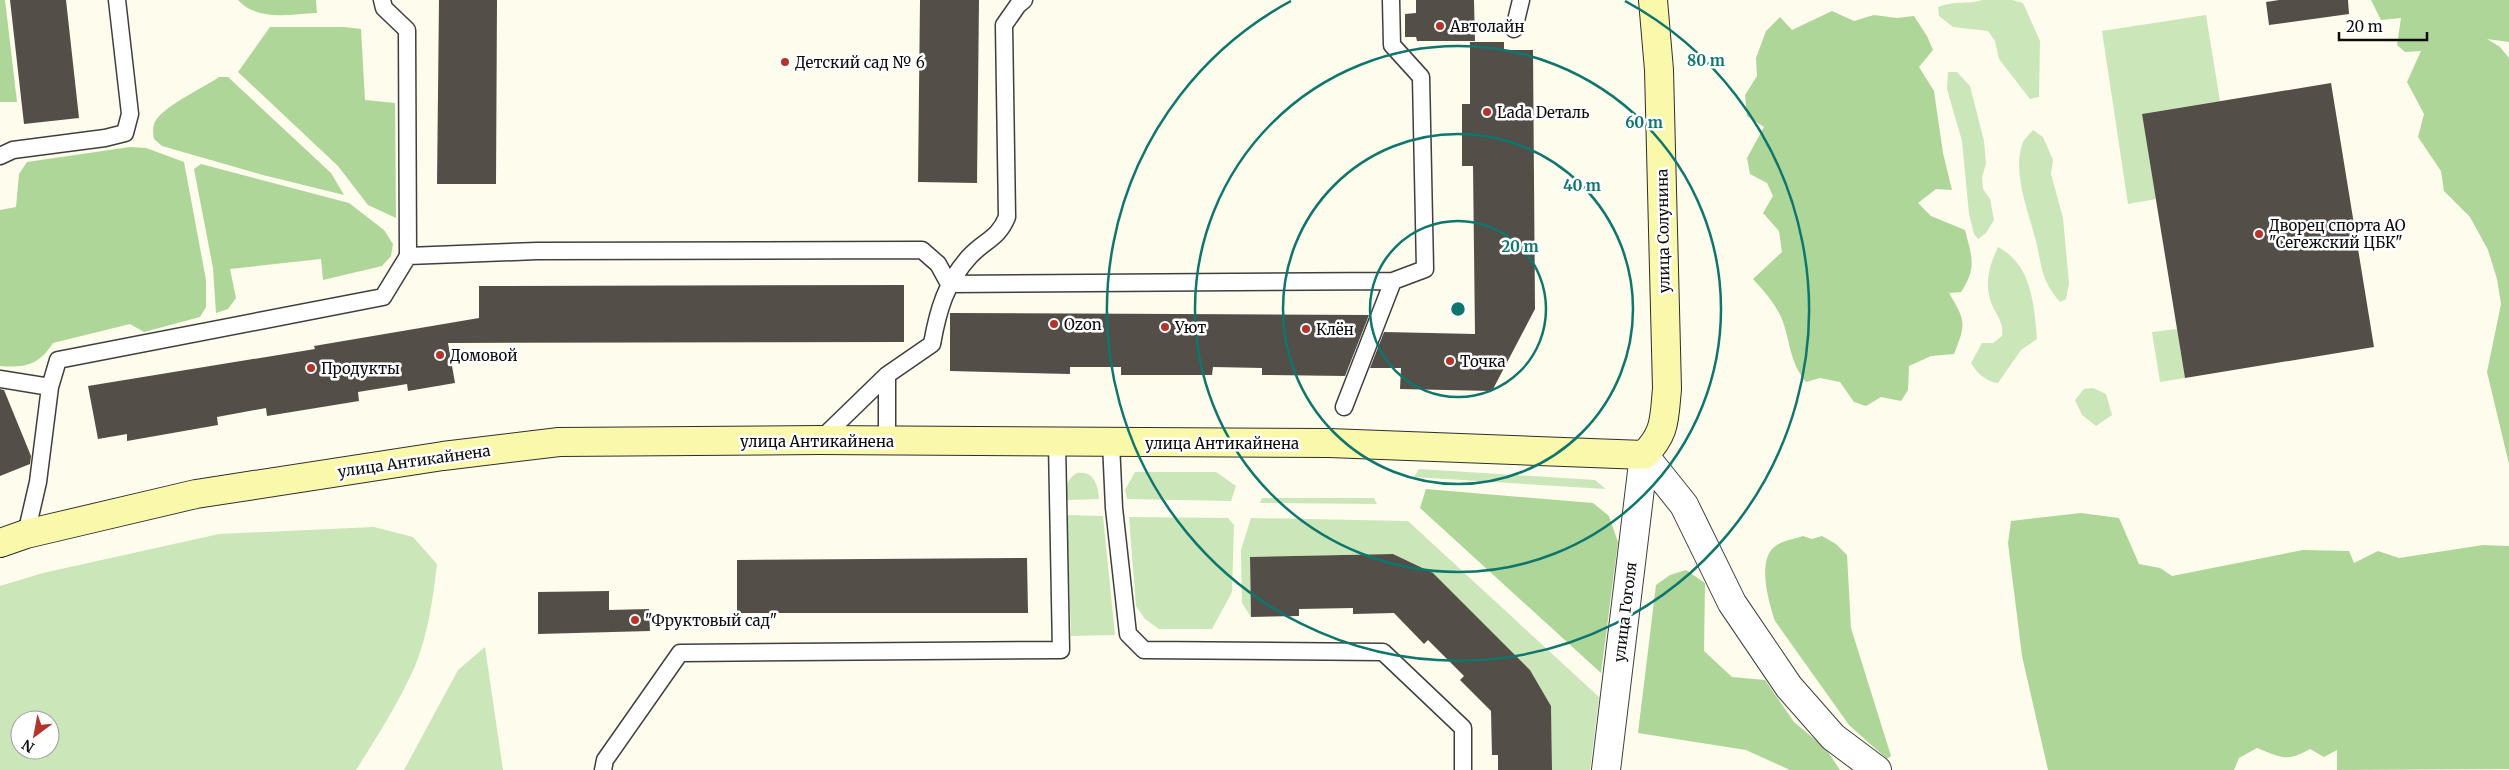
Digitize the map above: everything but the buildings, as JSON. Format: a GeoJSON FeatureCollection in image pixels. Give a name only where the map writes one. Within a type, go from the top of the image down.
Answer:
{"type":"FeatureCollection","features":[{"type":"Feature","properties":{"kind":"street","name":"улица Солунина"},"geometry":{"type":"LineString","coordinates":[[1644,455],[1656,443],[1663,430],[1667,390],[1659,70],[1653,0]]}},
{"type":"Feature","properties":{"kind":"street","name":"улица Антикайнена"},"geometry":{"type":"LineString","coordinates":[[0,543],[26,534],[196,494],[491,450],[559,442],[887,440],[1329,443],[1644,455]]}},
{"type":"Feature","properties":{"kind":"street","name":"улица Гоголя"},"geometry":{"type":"LineString","coordinates":[[1606,770],[1644,455]]}},
{"type":"Feature","properties":{"kind":"street"},"geometry":{"type":"LineString","coordinates":[[1644,455],[1684,505],[1732,603],[1789,687],[1833,737],[1877,770]]}},
{"type":"Feature","properties":{"kind":"lane"},"geometry":{"type":"LineString","coordinates":[[0,156],[12,150],[105,138],[125,133],[130,114],[117,0]]}},
{"type":"Feature","properties":{"kind":"lane"},"geometry":{"type":"LineString","coordinates":[[26,534],[38,482],[50,387],[58,360],[383,297],[408,256],[407,30],[384,8],[382,0]]}},
{"type":"Feature","properties":{"kind":"lane"},"geometry":{"type":"LineString","coordinates":[[820,440],[887,375],[932,344],[938,312],[949,284],[971,254],[993,239],[1002,229],[1007,217],[1004,25],[1018,5],[1024,0]]}},
{"type":"Feature","properties":{"kind":"lane"},"geometry":{"type":"LineString","coordinates":[[949,284],[1393,281],[1425,269],[1421,77],[1392,44],[1391,0]]}},
{"type":"Feature","properties":{"kind":"lane"},"geometry":{"type":"LineString","coordinates":[[1514,29],[1521,0]]}},
{"type":"Feature","properties":{"kind":"lane"},"geometry":{"type":"LineString","coordinates":[[408,256],[547,251],[922,250],[938,264],[949,284]]}},
{"type":"Feature","properties":{"kind":"lane"},"geometry":{"type":"LineString","coordinates":[[1344,407],[1393,281]]}},
{"type":"Feature","properties":{"kind":"lane"},"geometry":{"type":"LineString","coordinates":[[887,375],[887,440]]}},
{"type":"Feature","properties":{"kind":"lane"},"geometry":{"type":"LineString","coordinates":[[0,380],[50,387]]}},
{"type":"Feature","properties":{"kind":"lane"},"geometry":{"type":"LineString","coordinates":[[603,770],[605,760],[680,653],[1061,650],[1057,442]]}},
{"type":"Feature","properties":{"kind":"lane"},"geometry":{"type":"LineString","coordinates":[[1111,443],[1114,508],[1128,634],[1144,650],[1383,652],[1463,728],[1463,770]]}},
{"type":"Feature","properties":{"kind":"green space"},"geometry":{"type":"Polygon","coordinates":[[[0,0],[5,0],[17,102],[0,102],[0,0]]]}},
{"type":"Feature","properties":{"kind":"green space"},"geometry":{"type":"Polygon","coordinates":[[[238,0],[316,0],[317,13],[265,14],[246,7],[238,0]]]}},
{"type":"Feature","properties":{"kind":"green space"},"geometry":{"type":"Polygon","coordinates":[[[1983,0],[2012,0],[2023,3],[2040,41],[2039,97],[2030,99],[1999,59],[1995,41],[1988,31],[1953,27],[1939,16],[1938,7],[1983,0]]]}},
{"type":"Feature","properties":{"kind":"green space"},"geometry":{"type":"Polygon","coordinates":[[[2371,0],[2509,0],[2509,42],[2487,39],[2500,47],[2509,58],[2509,464],[2487,372],[2501,304],[2497,279],[2488,250],[2470,217],[2444,191],[2441,171],[2418,137],[2424,114],[2407,82],[2421,51],[2405,52],[2397,45],[2401,18],[2381,20],[2371,0]]]}},
{"type":"Feature","properties":{"kind":"green space"},"geometry":{"type":"Polygon","coordinates":[[[1832,11],[1854,21],[1874,15],[1897,18],[1914,16],[1927,36],[1933,50],[1919,67],[1934,91],[1943,153],[1952,190],[1936,189],[1918,203],[1931,216],[1965,230],[1972,262],[1969,276],[1961,292],[1949,293],[1959,310],[1962,323],[1961,336],[1954,354],[1931,356],[1909,366],[1908,390],[1901,401],[1881,397],[1866,406],[1854,402],[1840,382],[1820,378],[1806,382],[1796,366],[1781,317],[1753,279],[1782,252],[1779,231],[1763,213],[1773,196],[1767,183],[1750,174],[1747,158],[1764,127],[1747,116],[1745,95],[1757,76],[1756,58],[1766,31],[1780,17],[1792,30],[1832,11]]]}},
{"type":"Feature","properties":{"kind":"green space"},"geometry":{"type":"Polygon","coordinates":[[[2206,15],[2220,101],[2142,114],[2156,199],[2128,204],[2102,31],[2206,15]]]}},
{"type":"Feature","properties":{"kind":"green space"},"geometry":{"type":"Polygon","coordinates":[[[270,27],[344,27],[361,29],[365,100],[395,103],[396,218],[368,205],[338,166],[238,72],[270,27]]]}},
{"type":"Feature","properties":{"kind":"green space"},"geometry":{"type":"Polygon","coordinates":[[[1948,72],[1957,72],[1970,86],[1984,141],[1986,164],[1982,177],[1983,189],[1990,199],[1994,220],[1986,233],[1978,239],[1974,234],[1969,214],[1962,141],[1947,89],[1948,72]]]}},
{"type":"Feature","properties":{"kind":"green space"},"geometry":{"type":"Polygon","coordinates":[[[219,77],[228,77],[331,173],[344,195],[263,175],[162,146],[154,139],[154,125],[161,114],[219,77]]]}},
{"type":"Feature","properties":{"kind":"green space"},"geometry":{"type":"Polygon","coordinates":[[[2033,130],[2043,137],[2053,160],[2051,174],[2063,218],[2069,283],[2066,299],[2060,302],[2044,277],[2020,177],[2020,153],[2023,142],[2033,130]]]}},
{"type":"Feature","properties":{"kind":"green space"},"geometry":{"type":"Polygon","coordinates":[[[130,147],[146,148],[184,162],[206,280],[206,307],[200,317],[144,332],[130,324],[53,343],[42,356],[31,364],[0,366],[0,210],[16,207],[19,174],[27,162],[130,147]]]}},
{"type":"Feature","properties":{"kind":"green space"},"geometry":{"type":"Polygon","coordinates":[[[201,164],[349,203],[384,230],[393,244],[391,256],[382,266],[323,280],[321,259],[230,269],[236,298],[228,309],[216,313],[213,268],[194,169],[201,164]]]}},
{"type":"Feature","properties":{"kind":"green space"},"geometry":{"type":"Polygon","coordinates":[[[1998,247],[2018,264],[2024,275],[2032,299],[2037,339],[2021,350],[1998,383],[1982,376],[1971,363],[1982,343],[1993,343],[2002,336],[1999,317],[1993,307],[1988,291],[1988,276],[1998,247]]]}},
{"type":"Feature","properties":{"kind":"green space"},"geometry":{"type":"Polygon","coordinates":[[[2177,329],[2185,378],[2160,382],[2152,332],[2177,329]]]}},
{"type":"Feature","properties":{"kind":"green space"},"geometry":{"type":"Polygon","coordinates":[[[2093,388],[2106,394],[2112,415],[2096,426],[2082,415],[2075,400],[2084,389],[2093,388]]]}},
{"type":"Feature","properties":{"kind":"green space"},"geometry":{"type":"Polygon","coordinates":[[[1419,469],[1595,480],[1606,489],[1414,477],[1419,469]]]}},
{"type":"Feature","properties":{"kind":"green space"},"geometry":{"type":"Polygon","coordinates":[[[1135,472],[1216,472],[1236,486],[1231,501],[1127,499],[1125,490],[1135,472]]]}},
{"type":"Feature","properties":{"kind":"green space"},"geometry":{"type":"Polygon","coordinates":[[[1077,473],[1088,474],[1092,477],[1098,489],[1099,499],[1067,500],[1067,488],[1070,478],[1077,473]]]}},
{"type":"Feature","properties":{"kind":"green space"},"geometry":{"type":"Polygon","coordinates":[[[1426,489],[1593,503],[1609,516],[1618,542],[1601,673],[1420,508],[1426,489]]]}},
{"type":"Feature","properties":{"kind":"green space"},"geometry":{"type":"Polygon","coordinates":[[[1262,498],[1374,498],[1377,504],[1260,503],[1262,498]]]}},
{"type":"Feature","properties":{"kind":"green space"},"geometry":{"type":"Polygon","coordinates":[[[2081,513],[2119,518],[2139,564],[2160,568],[2172,576],[2303,550],[2349,551],[2354,563],[2378,551],[2399,558],[2483,545],[2509,546],[2509,769],[2337,770],[2337,750],[2324,757],[2310,749],[2295,756],[2284,757],[2257,748],[2239,758],[2234,770],[2048,770],[2022,656],[2008,543],[2011,521],[2081,513]]]}},
{"type":"Feature","properties":{"kind":"green space"},"geometry":{"type":"Polygon","coordinates":[[[1067,515],[1103,516],[1115,635],[1071,636],[1067,515]]]}},
{"type":"Feature","properties":{"kind":"green space"},"geometry":{"type":"Polygon","coordinates":[[[1129,517],[1228,518],[1234,525],[1232,592],[1212,629],[1159,629],[1145,619],[1136,606],[1129,517]]]}},
{"type":"Feature","properties":{"kind":"green space"},"geometry":{"type":"Polygon","coordinates":[[[1251,518],[1408,521],[1599,697],[1590,770],[1552,770],[1551,706],[1530,670],[1433,573],[1393,554],[1250,557],[1251,617],[1242,603],[1241,550],[1251,518]]]}},
{"type":"Feature","properties":{"kind":"green space"},"geometry":{"type":"Polygon","coordinates":[[[374,527],[413,537],[437,564],[432,603],[420,654],[395,706],[356,770],[0,770],[0,586],[43,573],[219,534],[374,527]]]}},
{"type":"Feature","properties":{"kind":"green space"},"geometry":{"type":"Polygon","coordinates":[[[1803,536],[1812,539],[1822,536],[1836,544],[1847,555],[1851,628],[1891,756],[1887,759],[1849,725],[1775,621],[1767,591],[1765,569],[1767,559],[1777,545],[1803,536]]]}},
{"type":"Feature","properties":{"kind":"green space"},"geometry":{"type":"Polygon","coordinates":[[[1686,570],[1705,583],[1704,651],[1732,677],[1765,680],[1794,722],[1826,749],[1840,770],[1790,770],[1746,750],[1638,733],[1656,585],[1670,575],[1686,570]]]}},
{"type":"Feature","properties":{"kind":"green space"},"geometry":{"type":"Polygon","coordinates":[[[485,647],[503,770],[404,770],[458,670],[485,647]]]}},
{"type":"Feature","properties":{"kind":"place","name":"Автолайн"},"geometry":{"type":"Point","coordinates":[1440,26]}},
{"type":"Feature","properties":{"kind":"place","name":"Детский сад № 6"},"geometry":{"type":"Point","coordinates":[785,62]}},
{"type":"Feature","properties":{"kind":"place","name":"Lada Dеталь"},"geometry":{"type":"Point","coordinates":[1487,112]}},
{"type":"Feature","properties":{"kind":"place","name":"Дворец спорта АО \"Сегежский ЦБК\""},"geometry":{"type":"Point","coordinates":[2259,234]}},
{"type":"Feature","properties":{"kind":"place","name":"Ozon"},"geometry":{"type":"Point","coordinates":[1054,324]}},
{"type":"Feature","properties":{"kind":"place","name":"Уют"},"geometry":{"type":"Point","coordinates":[1165,327]}},
{"type":"Feature","properties":{"kind":"place","name":"Клён"},"geometry":{"type":"Point","coordinates":[1306,329]}},
{"type":"Feature","properties":{"kind":"place","name":"Домовой"},"geometry":{"type":"Point","coordinates":[440,355]}},
{"type":"Feature","properties":{"kind":"place","name":"Точка"},"geometry":{"type":"Point","coordinates":[1450,361]}},
{"type":"Feature","properties":{"kind":"place","name":"Продукты"},"geometry":{"type":"Point","coordinates":[311,368]}},
{"type":"Feature","properties":{"kind":"place","name":"\"Фруктовый сад\""},"geometry":{"type":"Point","coordinates":[635,620]}}]}
